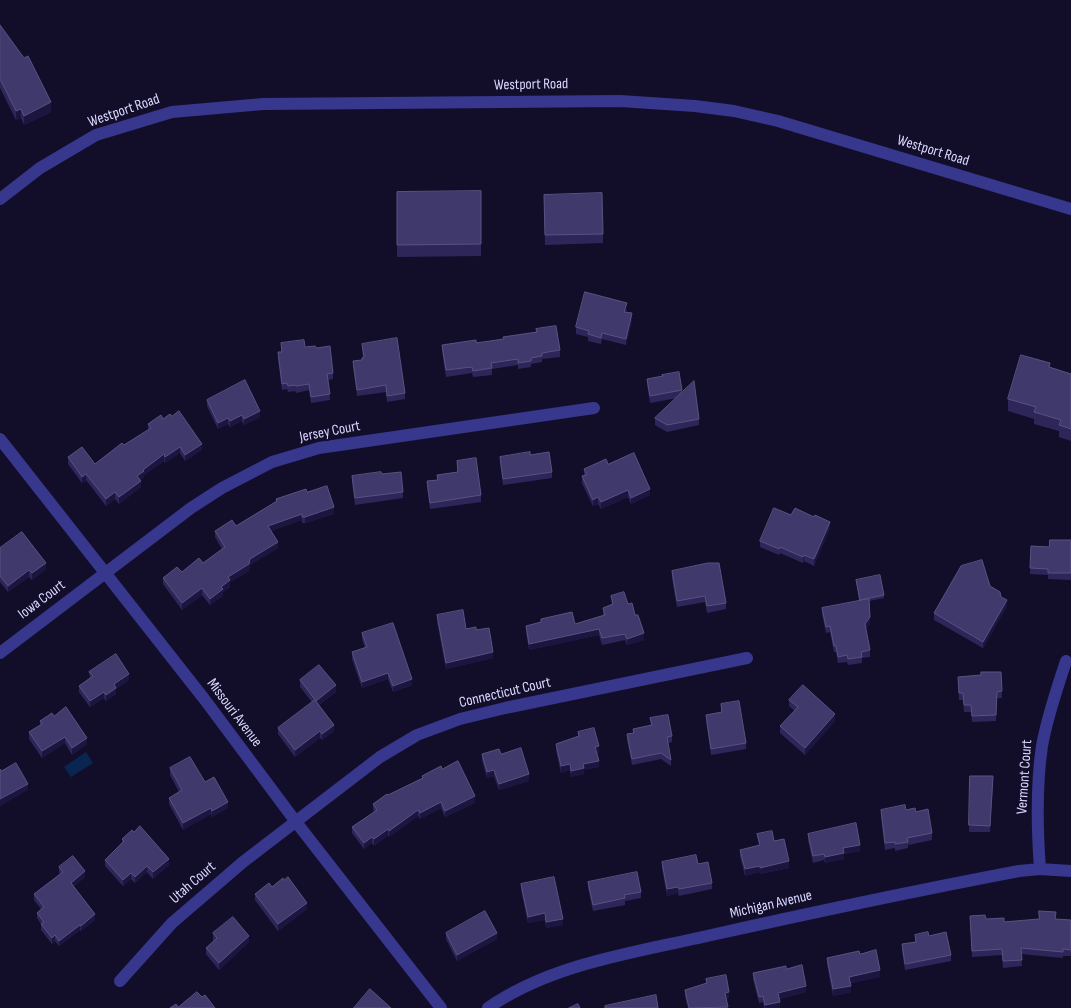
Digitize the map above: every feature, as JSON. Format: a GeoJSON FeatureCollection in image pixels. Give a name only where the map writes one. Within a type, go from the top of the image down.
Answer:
{"type":"FeatureCollection","features":[{"type":"Feature","properties":{"kind":"street","name":"Westport Road"},"geometry":{"type":"LineString","coordinates":[[0,199],[40,168],[96,135],[172,112],[264,104],[620,101],[734,111],[778,122],[1071,210]]}},
{"type":"Feature","properties":{"kind":"street","name":"Jersey Court"},"geometry":{"type":"LineString","coordinates":[[104,574],[191,508],[222,488],[272,462],[319,448],[594,408]]}},
{"type":"Feature","properties":{"kind":"street","name":"Missouri Avenue"},"geometry":{"type":"LineString","coordinates":[[0,439],[104,574],[205,700],[296,822],[441,1008]]}},
{"type":"Feature","properties":{"kind":"street","name":"Iowa Court"},"geometry":{"type":"LineString","coordinates":[[0,653],[104,574]]}},
{"type":"Feature","properties":{"kind":"street","name":"Connecticut Court"},"geometry":{"type":"LineString","coordinates":[[296,822],[380,757],[417,735],[437,727],[505,708],[747,658]]}},
{"type":"Feature","properties":{"kind":"street","name":"Vermont Court"},"geometry":{"type":"LineString","coordinates":[[1040,869],[1038,789],[1042,745],[1066,661]]}},
{"type":"Feature","properties":{"kind":"street","name":"Utah Court"},"geometry":{"type":"LineString","coordinates":[[120,981],[154,942],[191,906],[242,862],[296,822]]}},
{"type":"Feature","properties":{"kind":"street","name":"Michigan Avenue"},"geometry":{"type":"LineString","coordinates":[[488,1008],[504,997],[549,976],[619,956],[846,905],[1019,870],[1040,869],[1071,872]]}},
{"type":"Feature","properties":{"kind":"water"},"geometry":{"type":"Polygon","coordinates":[[[86,752],[93,763],[71,777],[64,767],[86,752]]]}},
{"type":"Feature","properties":{"kind":"building"},"geometry":{"type":"Polygon","coordinates":[[[0,25],[24,58],[28,56],[51,102],[24,116],[21,109],[16,111],[0,79],[0,25]]]}},
{"type":"Feature","properties":{"kind":"building"},"geometry":{"type":"Polygon","coordinates":[[[481,191],[481,244],[397,245],[397,192],[481,191]]]}},
{"type":"Feature","properties":{"kind":"building"},"geometry":{"type":"Polygon","coordinates":[[[602,193],[603,234],[545,235],[544,195],[602,193]]]}},
{"type":"Feature","properties":{"kind":"building"},"geometry":{"type":"Polygon","coordinates":[[[585,292],[627,303],[624,312],[632,313],[626,339],[602,333],[601,338],[588,334],[589,331],[576,327],[585,292]]]}},
{"type":"Feature","properties":{"kind":"building"},"geometry":{"type":"Polygon","coordinates":[[[556,326],[560,350],[542,353],[542,356],[531,358],[531,361],[518,363],[518,359],[491,363],[492,368],[473,371],[472,367],[446,370],[442,345],[476,340],[476,343],[504,339],[503,337],[537,332],[536,329],[556,326]]]}},
{"type":"Feature","properties":{"kind":"building"},"geometry":{"type":"Polygon","coordinates":[[[397,338],[405,393],[387,396],[386,385],[357,390],[353,361],[362,360],[364,357],[362,344],[397,338]]]}},
{"type":"Feature","properties":{"kind":"building"},"geometry":{"type":"Polygon","coordinates":[[[304,340],[305,347],[330,346],[333,373],[327,374],[330,394],[311,397],[309,384],[288,386],[287,383],[282,384],[278,352],[282,352],[281,343],[304,340]]]}},
{"type":"Feature","properties":{"kind":"building"},"geometry":{"type":"Polygon","coordinates":[[[1021,355],[1050,363],[1049,367],[1071,374],[1071,429],[1059,425],[1061,420],[1034,412],[1036,407],[1008,399],[1021,355]]]}},
{"type":"Feature","properties":{"kind":"building"},"geometry":{"type":"Polygon","coordinates":[[[679,372],[682,390],[650,396],[647,379],[679,372]]]}},
{"type":"Feature","properties":{"kind":"building"},"geometry":{"type":"Polygon","coordinates":[[[245,380],[260,411],[244,419],[242,415],[230,421],[228,418],[218,423],[207,400],[245,380]]]}},
{"type":"Feature","properties":{"kind":"building"},"geometry":{"type":"Polygon","coordinates":[[[694,381],[699,419],[667,425],[655,418],[694,381]]]}},
{"type":"Feature","properties":{"kind":"building"},"geometry":{"type":"Polygon","coordinates":[[[179,411],[202,444],[185,455],[180,447],[165,457],[164,454],[137,476],[141,481],[119,497],[115,492],[106,499],[86,474],[82,477],[68,457],[82,447],[95,464],[122,443],[124,445],[151,428],[148,424],[161,415],[163,419],[179,411]]]}},
{"type":"Feature","properties":{"kind":"building"},"geometry":{"type":"Polygon","coordinates":[[[530,452],[530,455],[549,452],[552,472],[503,479],[500,457],[530,452]]]}},
{"type":"Feature","properties":{"kind":"building"},"geometry":{"type":"Polygon","coordinates":[[[634,453],[650,489],[631,498],[628,490],[601,502],[598,497],[593,500],[582,476],[587,475],[584,469],[606,459],[608,464],[634,453]]]}},
{"type":"Feature","properties":{"kind":"building"},"geometry":{"type":"Polygon","coordinates":[[[476,458],[481,495],[430,503],[427,481],[438,480],[437,475],[458,472],[457,461],[476,458]]]}},
{"type":"Feature","properties":{"kind":"building"},"geometry":{"type":"Polygon","coordinates":[[[381,472],[382,474],[401,472],[403,492],[355,498],[352,476],[381,472]]]}},
{"type":"Feature","properties":{"kind":"building"},"geometry":{"type":"Polygon","coordinates":[[[327,486],[334,507],[305,517],[302,517],[302,514],[268,526],[278,542],[250,559],[249,564],[228,577],[230,580],[221,587],[223,589],[210,599],[202,588],[182,603],[163,578],[177,567],[182,572],[199,558],[203,563],[225,547],[215,531],[232,520],[236,526],[277,501],[276,499],[306,489],[307,492],[327,486]]]}},
{"type":"Feature","properties":{"kind":"building"},"geometry":{"type":"Polygon","coordinates":[[[774,508],[791,515],[795,508],[830,522],[814,559],[804,555],[803,557],[780,547],[779,549],[760,541],[774,508]]]}},
{"type":"Feature","properties":{"kind":"building"},"geometry":{"type":"Polygon","coordinates":[[[22,532],[46,563],[32,573],[29,570],[8,586],[0,576],[0,548],[22,532]]]}},
{"type":"Feature","properties":{"kind":"building"},"geometry":{"type":"Polygon","coordinates":[[[1050,540],[1071,540],[1071,573],[1048,573],[1048,569],[1030,568],[1031,546],[1049,547],[1050,540]]]}},
{"type":"Feature","properties":{"kind":"building"},"geometry":{"type":"Polygon","coordinates":[[[982,560],[990,586],[1000,592],[1001,597],[1007,600],[983,642],[934,613],[961,566],[982,560]]]}},
{"type":"Feature","properties":{"kind":"building"},"geometry":{"type":"Polygon","coordinates":[[[708,563],[719,563],[726,603],[707,606],[705,596],[677,601],[672,571],[708,563]]]}},
{"type":"Feature","properties":{"kind":"building"},"geometry":{"type":"Polygon","coordinates":[[[880,575],[884,595],[860,600],[856,580],[880,575]]]}},
{"type":"Feature","properties":{"kind":"building"},"geometry":{"type":"Polygon","coordinates":[[[624,592],[628,604],[632,603],[635,615],[638,615],[644,633],[627,639],[625,634],[602,638],[599,629],[529,644],[526,626],[541,622],[541,619],[572,612],[575,624],[605,615],[603,608],[613,604],[611,596],[624,592]]]}},
{"type":"Feature","properties":{"kind":"building"},"geometry":{"type":"Polygon","coordinates":[[[869,599],[870,617],[865,624],[870,650],[861,652],[862,657],[848,659],[847,655],[838,657],[830,626],[826,627],[822,608],[869,599]]]}},
{"type":"Feature","properties":{"kind":"building"},"geometry":{"type":"Polygon","coordinates":[[[463,610],[466,629],[476,627],[476,630],[489,628],[493,652],[446,663],[437,615],[463,610]]]}},
{"type":"Feature","properties":{"kind":"building"},"geometry":{"type":"Polygon","coordinates":[[[393,623],[412,679],[393,686],[388,673],[362,682],[352,652],[367,647],[362,633],[393,623]]]}},
{"type":"Feature","properties":{"kind":"building"},"geometry":{"type":"Polygon","coordinates":[[[116,654],[129,674],[114,684],[116,688],[106,695],[104,692],[90,701],[79,686],[93,676],[89,672],[116,654]]]}},
{"type":"Feature","properties":{"kind":"building"},"geometry":{"type":"Polygon","coordinates":[[[319,665],[336,685],[316,701],[300,680],[319,665]]]}},
{"type":"Feature","properties":{"kind":"building"},"geometry":{"type":"Polygon","coordinates":[[[981,672],[1001,672],[1002,691],[997,692],[996,715],[972,716],[971,705],[964,705],[963,693],[959,693],[958,677],[981,675],[981,672]]]}},
{"type":"Feature","properties":{"kind":"building"},"geometry":{"type":"Polygon","coordinates":[[[803,685],[835,714],[805,748],[780,726],[798,707],[789,700],[803,685]]]}},
{"type":"Feature","properties":{"kind":"building"},"geometry":{"type":"Polygon","coordinates":[[[315,700],[334,725],[322,734],[320,731],[295,750],[278,728],[315,700]]]}},
{"type":"Feature","properties":{"kind":"building"},"geometry":{"type":"Polygon","coordinates":[[[739,701],[746,743],[711,749],[706,715],[722,712],[721,704],[739,701]]]}},
{"type":"Feature","properties":{"kind":"building"},"geometry":{"type":"Polygon","coordinates":[[[66,707],[87,738],[72,748],[65,737],[42,751],[29,732],[42,724],[40,721],[52,713],[54,716],[66,707]]]}},
{"type":"Feature","properties":{"kind":"building"},"geometry":{"type":"Polygon","coordinates":[[[668,715],[672,736],[667,737],[671,760],[661,753],[632,759],[627,734],[634,733],[633,729],[652,725],[650,718],[668,715]]]}},
{"type":"Feature","properties":{"kind":"building"},"geometry":{"type":"Polygon","coordinates":[[[594,728],[599,746],[595,747],[599,761],[583,764],[584,768],[571,771],[570,764],[561,766],[556,744],[579,736],[578,732],[594,728]]]}},
{"type":"Feature","properties":{"kind":"building"},"geometry":{"type":"Polygon","coordinates":[[[521,748],[529,774],[499,784],[494,770],[487,772],[482,754],[499,749],[501,754],[521,748]]]}},
{"type":"Feature","properties":{"kind":"building"},"geometry":{"type":"Polygon","coordinates":[[[190,757],[205,782],[214,777],[228,802],[212,811],[211,808],[183,823],[169,798],[182,790],[170,768],[190,757]]]}},
{"type":"Feature","properties":{"kind":"building"},"geometry":{"type":"Polygon","coordinates":[[[458,761],[475,796],[445,811],[441,802],[420,813],[418,810],[389,831],[388,829],[374,839],[372,837],[364,843],[352,827],[377,810],[373,804],[387,794],[423,778],[422,776],[441,766],[442,769],[458,761]]]}},
{"type":"Feature","properties":{"kind":"building"},"geometry":{"type":"Polygon","coordinates":[[[16,763],[28,784],[0,799],[0,769],[1,771],[16,763]]]}},
{"type":"Feature","properties":{"kind":"building"},"geometry":{"type":"Polygon","coordinates":[[[970,776],[993,776],[990,826],[969,825],[970,776]]]}},
{"type":"Feature","properties":{"kind":"building"},"geometry":{"type":"Polygon","coordinates":[[[905,805],[906,810],[915,808],[916,812],[928,809],[932,833],[907,838],[908,842],[885,843],[881,810],[905,805]]]}},
{"type":"Feature","properties":{"kind":"building"},"geometry":{"type":"Polygon","coordinates":[[[856,823],[860,845],[843,848],[844,853],[825,857],[824,854],[813,856],[808,834],[856,823]]]}},
{"type":"Feature","properties":{"kind":"building"},"geometry":{"type":"Polygon","coordinates":[[[140,826],[169,859],[153,872],[147,866],[135,877],[131,873],[123,880],[105,860],[124,841],[122,839],[140,826]]]}},
{"type":"Feature","properties":{"kind":"building"},"geometry":{"type":"Polygon","coordinates":[[[772,831],[774,841],[784,839],[789,861],[760,868],[760,866],[745,869],[740,850],[760,845],[757,834],[772,831]]]}},
{"type":"Feature","properties":{"kind":"building"},"geometry":{"type":"Polygon","coordinates":[[[696,855],[698,864],[708,862],[712,883],[679,889],[678,887],[667,889],[662,862],[696,855]]]}},
{"type":"Feature","properties":{"kind":"building"},"geometry":{"type":"Polygon","coordinates":[[[73,856],[85,871],[71,883],[95,914],[59,941],[55,935],[52,938],[41,924],[44,922],[37,913],[44,907],[34,894],[63,872],[59,867],[73,856]]]}},
{"type":"Feature","properties":{"kind":"building"},"geometry":{"type":"Polygon","coordinates":[[[637,872],[641,892],[624,895],[625,898],[593,905],[588,882],[637,872]]]}},
{"type":"Feature","properties":{"kind":"building"},"geometry":{"type":"Polygon","coordinates":[[[288,877],[307,903],[278,924],[255,894],[269,883],[272,887],[283,878],[284,880],[288,877]]]}},
{"type":"Feature","properties":{"kind":"building"},"geometry":{"type":"Polygon","coordinates":[[[554,877],[563,919],[546,922],[545,913],[528,917],[521,884],[554,877]]]}},
{"type":"Feature","properties":{"kind":"building"},"geometry":{"type":"Polygon","coordinates":[[[485,911],[497,933],[457,955],[446,933],[485,911]]]}},
{"type":"Feature","properties":{"kind":"building"},"geometry":{"type":"Polygon","coordinates":[[[1039,911],[1056,912],[1055,919],[1071,920],[1071,950],[1063,949],[1063,952],[1021,948],[1022,960],[1003,961],[1002,949],[972,951],[970,916],[985,915],[986,919],[1004,918],[1004,922],[1039,919],[1039,911]]]}},
{"type":"Feature","properties":{"kind":"building"},"geometry":{"type":"Polygon","coordinates":[[[233,917],[249,936],[219,963],[206,948],[217,938],[213,933],[233,917]]]}},
{"type":"Feature","properties":{"kind":"building"},"geometry":{"type":"Polygon","coordinates":[[[928,932],[929,936],[946,932],[951,955],[905,964],[902,944],[916,942],[915,935],[928,932]]]}},
{"type":"Feature","properties":{"kind":"building"},"geometry":{"type":"Polygon","coordinates":[[[876,950],[880,970],[849,977],[851,986],[833,989],[827,958],[859,951],[860,954],[876,950]]]}},
{"type":"Feature","properties":{"kind":"building"},"geometry":{"type":"Polygon","coordinates":[[[802,965],[806,986],[778,993],[780,1002],[765,1005],[763,996],[759,997],[753,973],[786,966],[786,969],[802,965]]]}},
{"type":"Feature","properties":{"kind":"building"},"geometry":{"type":"Polygon","coordinates":[[[726,975],[729,992],[725,993],[728,1007],[689,1008],[685,990],[707,983],[706,979],[726,975]]]}},
{"type":"Feature","properties":{"kind":"building"},"geometry":{"type":"Polygon","coordinates":[[[370,989],[391,1008],[354,1008],[370,989]]]}},
{"type":"Feature","properties":{"kind":"building"},"geometry":{"type":"Polygon","coordinates":[[[197,992],[202,997],[205,995],[215,1008],[170,1008],[176,1004],[178,1007],[197,992]]]}},
{"type":"Feature","properties":{"kind":"building"},"geometry":{"type":"Polygon","coordinates":[[[656,995],[658,1008],[605,1008],[605,1006],[656,995]]]}},
{"type":"Feature","properties":{"kind":"building"},"geometry":{"type":"Polygon","coordinates":[[[578,1004],[580,1008],[569,1008],[578,1004]]]}}]}
